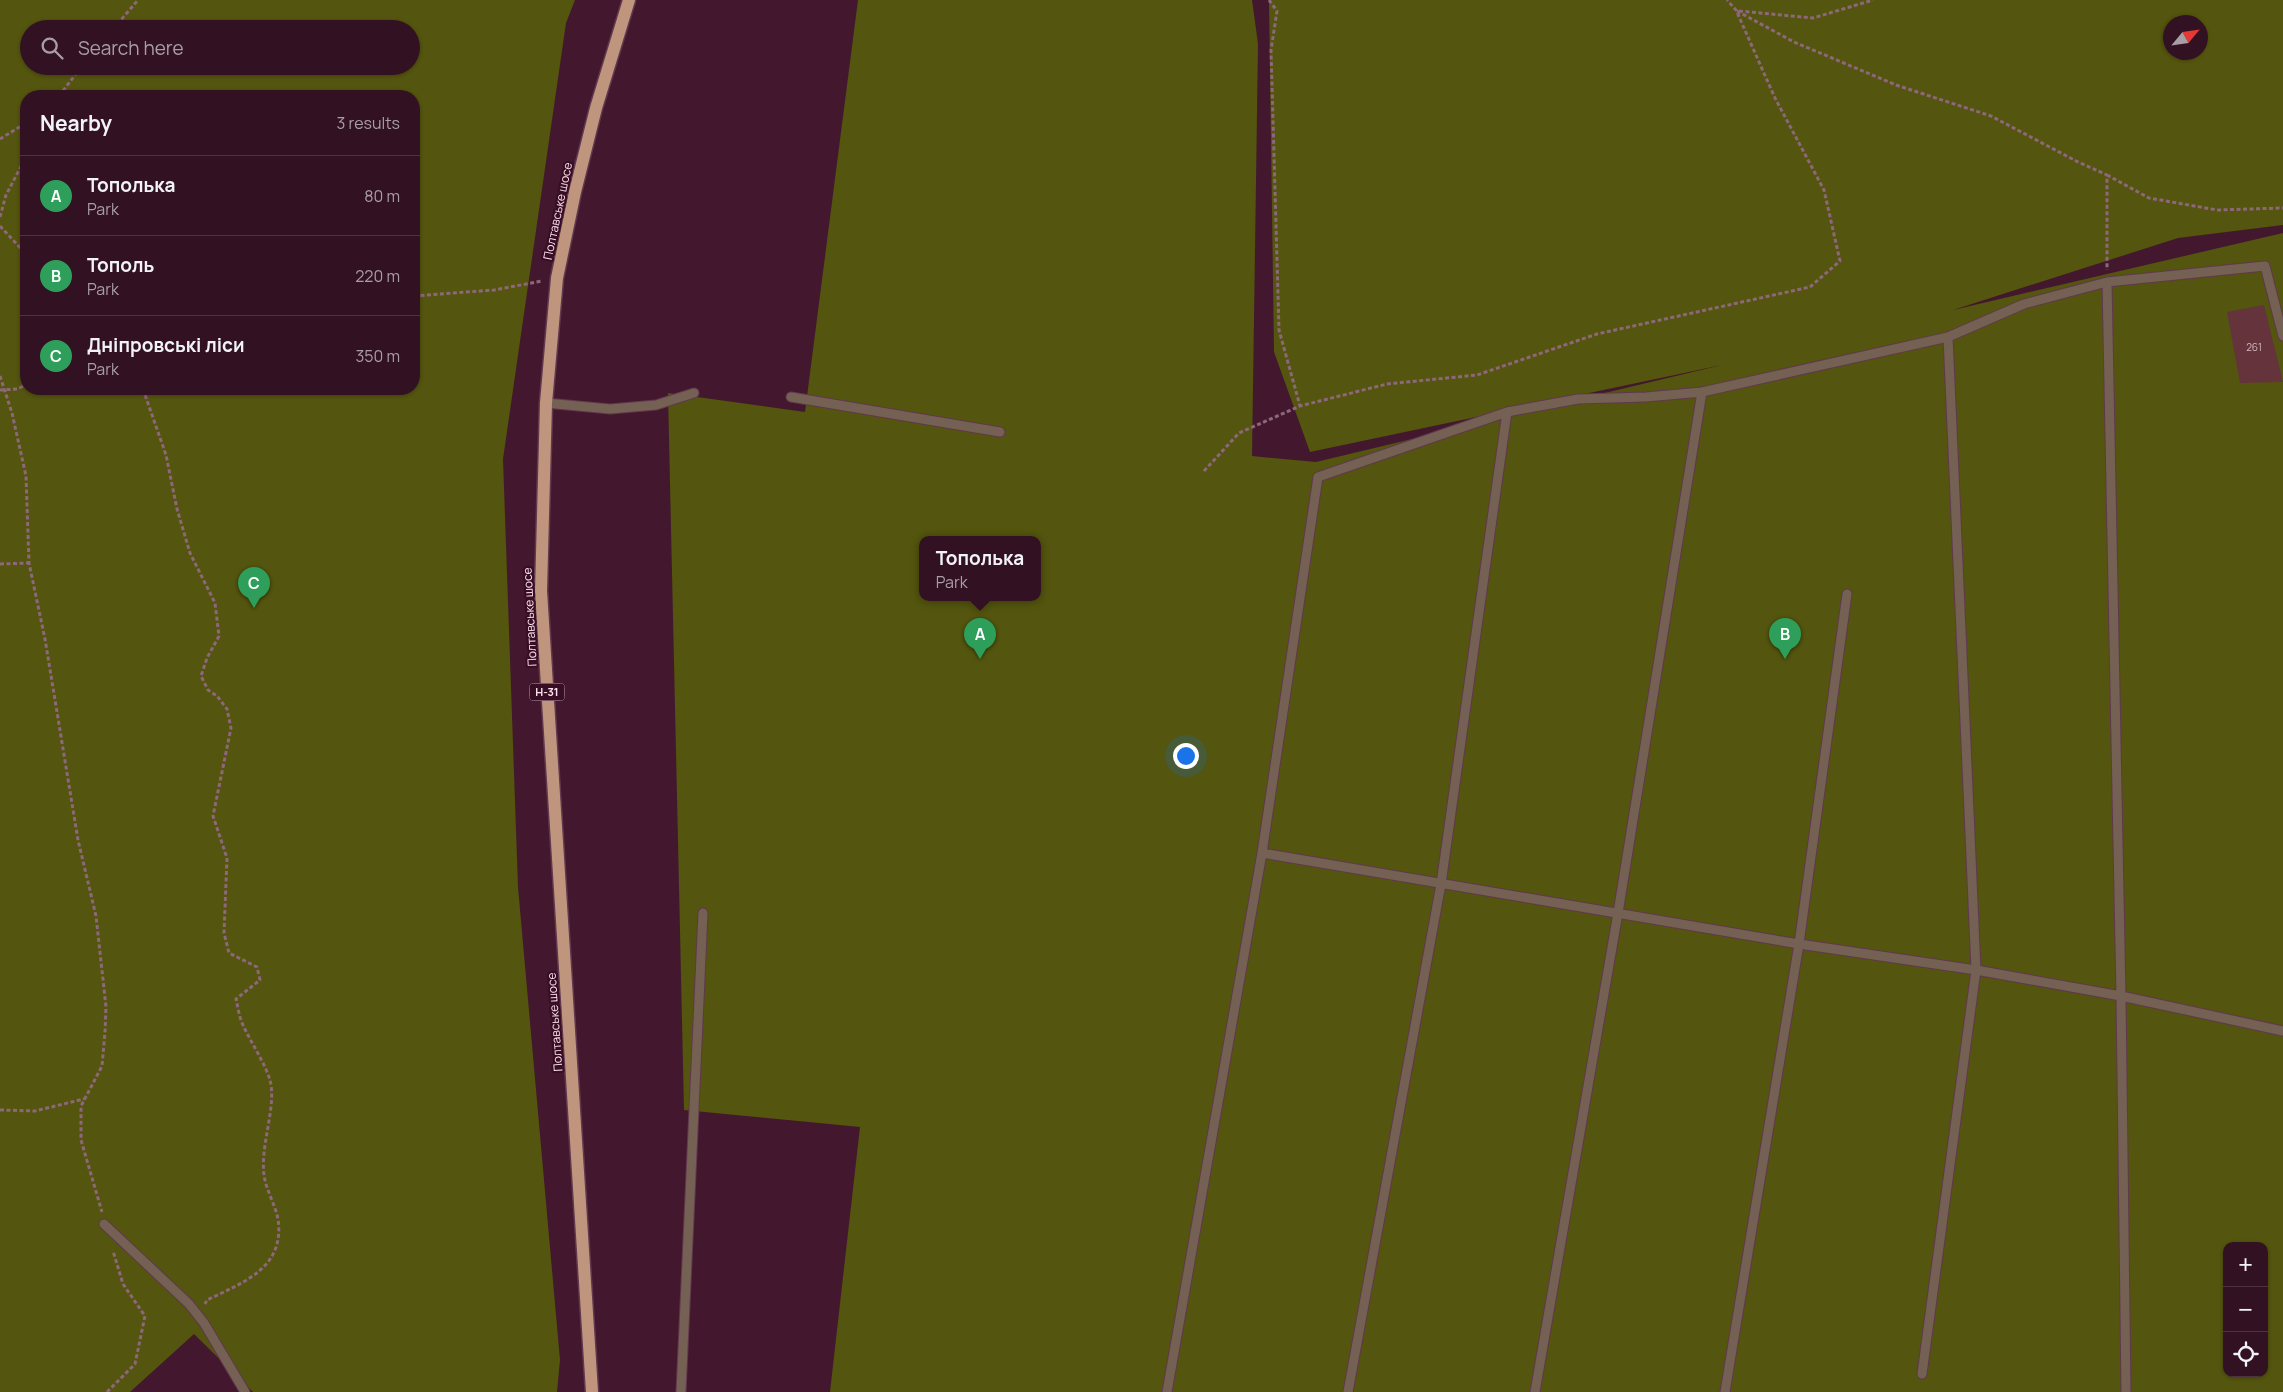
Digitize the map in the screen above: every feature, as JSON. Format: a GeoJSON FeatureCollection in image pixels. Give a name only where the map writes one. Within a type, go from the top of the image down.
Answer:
{"type":"FeatureCollection","features":[{"type":"Feature","properties":{"kind":"main road","name":"Полтавське шосе"},"geometry":{"type":"LineString","coordinates":[[592,1392],[541,591],[546,403],[557,278],[575,192],[594,117],[629,0]]}},
{"type":"Feature","properties":{"kind":"lane"},"geometry":{"type":"LineString","coordinates":[[1167,1392],[1262,853],[1318,477],[1507,412],[1578,399],[1646,397],[1702,392],[1948,337],[2024,304],[2107,282],[2264,266],[2283,336]]}},
{"type":"Feature","properties":{"kind":"lane"},"geometry":{"type":"LineString","coordinates":[[2107,282],[2121,996],[2126,1392]]}},
{"type":"Feature","properties":{"kind":"lane"},"geometry":{"type":"LineString","coordinates":[[1922,1374],[1976,970],[1948,337]]}},
{"type":"Feature","properties":{"kind":"lane"},"geometry":{"type":"LineString","coordinates":[[1535,1392],[1618,913],[1702,392]]}},
{"type":"Feature","properties":{"kind":"lane"},"geometry":{"type":"LineString","coordinates":[[546,403],[610,409],[656,406],[694,393]]}},
{"type":"Feature","properties":{"kind":"lane"},"geometry":{"type":"LineString","coordinates":[[791,397],[1000,432]]}},
{"type":"Feature","properties":{"kind":"lane"},"geometry":{"type":"LineString","coordinates":[[1348,1392],[1441,884],[1507,412]]}},
{"type":"Feature","properties":{"kind":"lane"},"geometry":{"type":"LineString","coordinates":[[1725,1392],[1799,944],[1847,594]]}},
{"type":"Feature","properties":{"kind":"lane"},"geometry":{"type":"LineString","coordinates":[[1262,853],[1799,944],[1976,970],[2121,996],[2283,1031]]}},
{"type":"Feature","properties":{"kind":"lane"},"geometry":{"type":"LineString","coordinates":[[681,1392],[703,913]]}},
{"type":"Feature","properties":{"kind":"lane"},"geometry":{"type":"LineString","coordinates":[[104,1224],[190,1304],[245,1392]]}},
{"type":"Feature","properties":{"kind":"path"},"geometry":{"type":"LineString","coordinates":[[121,20],[138,0]]}},
{"type":"Feature","properties":{"kind":"path"},"geometry":{"type":"LineString","coordinates":[[1269,0],[1277,11],[1271,50],[1279,330],[1300,406]]}},
{"type":"Feature","properties":{"kind":"path"},"geometry":{"type":"LineString","coordinates":[[1204,472],[1239,433],[1300,406],[1388,384],[1477,375],[1596,334],[1810,288],[1840,261],[1824,190],[1775,98],[1736,10],[1727,0]]}},
{"type":"Feature","properties":{"kind":"path"},"geometry":{"type":"LineString","coordinates":[[1736,10],[1813,18],[1873,0]]}},
{"type":"Feature","properties":{"kind":"path"},"geometry":{"type":"LineString","coordinates":[[1736,10],[1794,42],[1896,85],[1991,116],[2076,162],[2107,175],[2149,198],[2217,210],[2283,208]]}},
{"type":"Feature","properties":{"kind":"path"},"geometry":{"type":"LineString","coordinates":[[64,90],[75,75]]}},
{"type":"Feature","properties":{"kind":"path"},"geometry":{"type":"LineString","coordinates":[[0,139],[20,127]]}},
{"type":"Feature","properties":{"kind":"path"},"geometry":{"type":"LineString","coordinates":[[0,217],[6,195],[20,168]]}},
{"type":"Feature","properties":{"kind":"path"},"geometry":{"type":"LineString","coordinates":[[2107,175],[2107,282]]}},
{"type":"Feature","properties":{"kind":"path"},"geometry":{"type":"LineString","coordinates":[[0,226],[20,248]]}},
{"type":"Feature","properties":{"kind":"path"},"geometry":{"type":"LineString","coordinates":[[420,296],[494,290],[557,278]]}},
{"type":"Feature","properties":{"kind":"path"},"geometry":{"type":"LineString","coordinates":[[0,376],[2,390],[26,476],[29,563],[45,639],[78,840],[96,916],[106,1007],[102,1066],[81,1106],[81,1140],[99,1197],[104,1224]]}},
{"type":"Feature","properties":{"kind":"path"},"geometry":{"type":"LineString","coordinates":[[2,390],[20,388]]}},
{"type":"Feature","properties":{"kind":"path"},"geometry":{"type":"LineString","coordinates":[[145,395],[166,455],[177,509],[190,553],[215,603],[219,636],[207,658],[201,676],[208,690],[218,696],[227,708],[230,728],[213,816],[227,858],[224,933],[229,953],[257,967],[260,980],[236,999],[242,1022],[270,1080],[270,1111],[266,1136],[264,1175],[278,1218],[278,1243],[266,1267],[241,1284],[207,1300],[199,1316]]}},
{"type":"Feature","properties":{"kind":"path"},"geometry":{"type":"LineString","coordinates":[[0,564],[29,563]]}},
{"type":"Feature","properties":{"kind":"path"},"geometry":{"type":"LineString","coordinates":[[0,1110],[35,1111],[84,1099]]}},
{"type":"Feature","properties":{"kind":"path"},"geometry":{"type":"LineString","coordinates":[[107,1392],[135,1364],[145,1316],[123,1284],[112,1250]]}},
{"type":"Feature","properties":{"kind":"shaded area"},"geometry":{"type":"Polygon","coordinates":[[[0,0],[575,0],[566,23],[503,459],[518,887],[560,1360],[557,1392],[253,1392],[194,1334],[130,1392],[0,1392],[0,0]]]}},
{"type":"Feature","properties":{"kind":"shaded area"},"geometry":{"type":"Polygon","coordinates":[[[858,0],[1252,0],[1258,44],[1252,456],[1316,462],[1722,365],[1310,452],[1274,352],[1269,0],[2283,0],[2283,225],[2178,238],[1953,310],[2283,233],[2283,1392],[830,1392],[860,1127],[684,1110],[668,393],[805,412],[858,0]]]}},
{"type":"Feature","properties":{"kind":"building"},"geometry":{"type":"Polygon","coordinates":[[[2264,305],[2283,382],[2240,383],[2227,312],[2264,305]]]}},
{"type":"Feature","properties":{"kind":"place","name":"Дніпровські ліси"},"geometry":{"type":"Point","coordinates":[254,608]}},
{"type":"Feature","properties":{"kind":"place","name":"Тополька"},"geometry":{"type":"Point","coordinates":[980,659]}},
{"type":"Feature","properties":{"kind":"place","name":"Тополь"},"geometry":{"type":"Point","coordinates":[1785,659]}}]}
